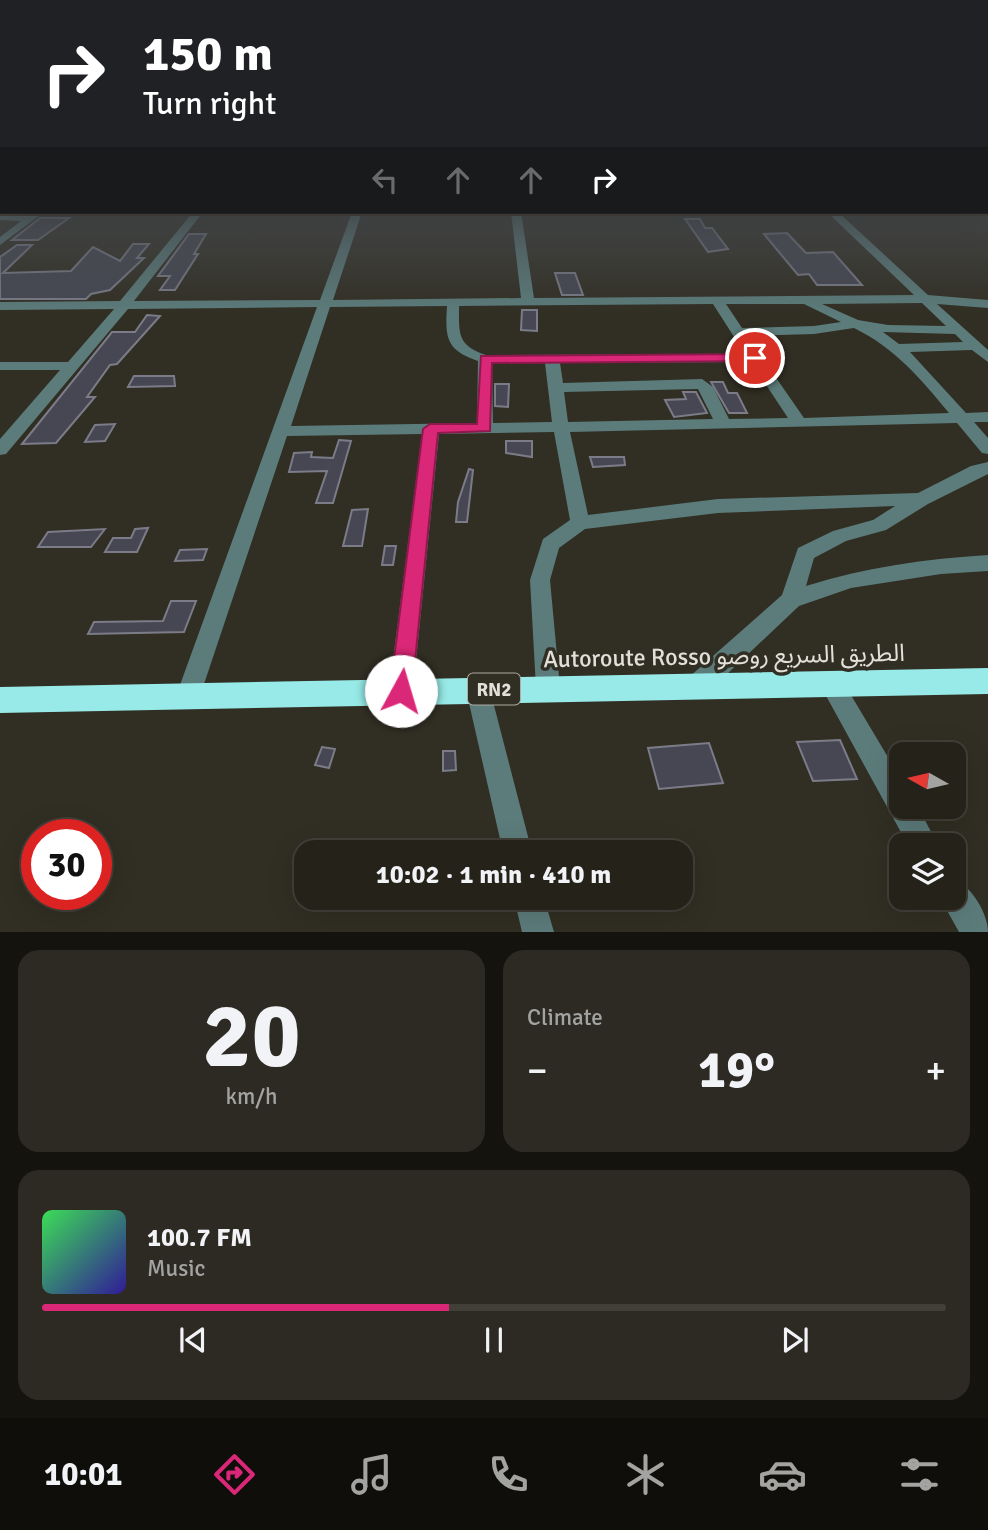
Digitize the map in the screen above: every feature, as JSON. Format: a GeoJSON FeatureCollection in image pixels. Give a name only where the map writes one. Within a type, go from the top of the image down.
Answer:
{"type":"FeatureCollection","features":[{"type":"Feature","properties":{"kind":"highway","name":"Autoroute Rosso الطريق السريع روصو"},"geometry":{"type":"LineString","coordinates":[[0,700],[988,681]]}},
{"type":"Feature","properties":{"kind":"street"},"geometry":{"type":"LineString","coordinates":[[2,445],[124,305],[185,228]]}},
{"type":"Feature","properties":{"kind":"street"},"geometry":{"type":"LineString","coordinates":[[188,696],[352,228]]}},
{"type":"Feature","properties":{"kind":"street"},"geometry":{"type":"LineString","coordinates":[[518,228],[528,302]]}},
{"type":"Feature","properties":{"kind":"street"},"geometry":{"type":"LineString","coordinates":[[850,228],[988,358]]}},
{"type":"Feature","properties":{"kind":"street"},"geometry":{"type":"LineString","coordinates":[[0,242],[6,234]]}},
{"type":"Feature","properties":{"kind":"street"},"geometry":{"type":"LineString","coordinates":[[0,306],[926,299],[988,304]]}},
{"type":"Feature","properties":{"kind":"street"},"geometry":{"type":"LineString","coordinates":[[804,300],[877,334],[913,361],[988,449]]}},
{"type":"Feature","properties":{"kind":"street"},"geometry":{"type":"LineString","coordinates":[[717,301],[799,423]]}},
{"type":"Feature","properties":{"kind":"street"},"geometry":{"type":"LineString","coordinates":[[453,303],[452,336],[464,353],[485,359],[755,358]]}},
{"type":"Feature","properties":{"kind":"street"},"geometry":{"type":"LineString","coordinates":[[738,332],[814,330],[856,324],[900,329],[958,330]]}},
{"type":"Feature","properties":{"kind":"street"},"geometry":{"type":"LineString","coordinates":[[895,348],[976,346]]}},
{"type":"Feature","properties":{"kind":"street"},"geometry":{"type":"LineString","coordinates":[[485,359],[485,428]]}},
{"type":"Feature","properties":{"kind":"street"},"geometry":{"type":"LineString","coordinates":[[552,359],[561,427],[580,523]]}},
{"type":"Feature","properties":{"kind":"street"},"geometry":{"type":"LineString","coordinates":[[0,366],[71,366]]}},
{"type":"Feature","properties":{"kind":"street"},"geometry":{"type":"LineString","coordinates":[[556,388],[702,384],[708,390],[724,425]]}},
{"type":"Feature","properties":{"kind":"street"},"geometry":{"type":"LineString","coordinates":[[282,431],[724,425],[988,417]]}},
{"type":"Feature","properties":{"kind":"street"},"geometry":{"type":"LineString","coordinates":[[401,691],[430,429]]}},
{"type":"Feature","properties":{"kind":"street"},"geometry":{"type":"LineString","coordinates":[[791,600],[805,553],[840,536],[879,525],[921,499],[977,470],[988,468]]}},
{"type":"Feature","properties":{"kind":"street"},"geometry":{"type":"LineString","coordinates":[[548,688],[540,580],[550,544],[580,523],[718,506],[921,499]]}},
{"type":"Feature","properties":{"kind":"street"},"geometry":{"type":"LineString","coordinates":[[697,686],[791,600],[849,580],[941,566],[988,563]]}},
{"type":"Feature","properties":{"kind":"street"},"geometry":{"type":"LineString","coordinates":[[831,684],[917,833]]}},
{"type":"Feature","properties":{"kind":"street"},"geometry":{"type":"LineString","coordinates":[[478,690],[515,840]]}},
{"type":"Feature","properties":{"kind":"street"},"geometry":{"type":"LineString","coordinates":[[532,910],[538,932]]}},
{"type":"Feature","properties":{"kind":"street"},"geometry":{"type":"LineString","coordinates":[[964,910],[977,932]]}},
{"type":"Feature","properties":{"kind":"building"},"geometry":{"type":"Polygon","coordinates":[[[27,228],[54,228],[38,240],[12,240],[27,228]]]}},
{"type":"Feature","properties":{"kind":"building"},"geometry":{"type":"Polygon","coordinates":[[[692,228],[712,228],[728,249],[708,252],[692,228]]]}},
{"type":"Feature","properties":{"kind":"building"},"geometry":{"type":"Polygon","coordinates":[[[787,233],[806,253],[833,252],[862,285],[817,285],[809,274],[798,275],[764,234],[787,233]]]}},
{"type":"Feature","properties":{"kind":"building"},"geometry":{"type":"Polygon","coordinates":[[[189,234],[206,234],[194,254],[198,254],[175,290],[160,290],[170,276],[158,276],[189,234]]]}},
{"type":"Feature","properties":{"kind":"building"},"geometry":{"type":"Polygon","coordinates":[[[133,244],[149,244],[137,258],[144,258],[110,290],[91,294],[86,299],[0,299],[0,257],[17,245],[32,245],[3,273],[71,271],[93,247],[120,261],[133,244]]]}},
{"type":"Feature","properties":{"kind":"building"},"geometry":{"type":"Polygon","coordinates":[[[555,273],[575,273],[583,295],[562,295],[555,273]]]}},
{"type":"Feature","properties":{"kind":"building"},"geometry":{"type":"Polygon","coordinates":[[[522,310],[537,310],[537,331],[521,330],[522,310]]]}},
{"type":"Feature","properties":{"kind":"building"},"geometry":{"type":"Polygon","coordinates":[[[147,315],[160,316],[117,364],[110,365],[87,397],[95,397],[56,443],[22,444],[112,332],[135,332],[147,315]]]}},
{"type":"Feature","properties":{"kind":"building"},"geometry":{"type":"Polygon","coordinates":[[[134,376],[174,376],[175,386],[128,387],[134,376]]]}},
{"type":"Feature","properties":{"kind":"building"},"geometry":{"type":"Polygon","coordinates":[[[711,382],[723,382],[728,393],[737,393],[747,413],[729,413],[711,382]]]}},
{"type":"Feature","properties":{"kind":"building"},"geometry":{"type":"Polygon","coordinates":[[[495,384],[509,384],[508,407],[495,406],[495,384]]]}},
{"type":"Feature","properties":{"kind":"building"},"geometry":{"type":"Polygon","coordinates":[[[683,392],[696,392],[707,413],[674,417],[665,400],[686,399],[683,392]]]}},
{"type":"Feature","properties":{"kind":"building"},"geometry":{"type":"Polygon","coordinates":[[[115,424],[105,441],[85,442],[95,425],[115,424]]]}},
{"type":"Feature","properties":{"kind":"building"},"geometry":{"type":"Polygon","coordinates":[[[339,440],[351,441],[333,503],[316,503],[327,471],[289,472],[294,453],[312,452],[311,457],[333,458],[339,440]]]}},
{"type":"Feature","properties":{"kind":"building"},"geometry":{"type":"Polygon","coordinates":[[[506,441],[532,441],[532,457],[506,453],[506,441]]]}},
{"type":"Feature","properties":{"kind":"building"},"geometry":{"type":"Polygon","coordinates":[[[590,457],[624,457],[625,465],[593,467],[590,457]]]}},
{"type":"Feature","properties":{"kind":"building"},"geometry":{"type":"Polygon","coordinates":[[[469,469],[473,470],[467,522],[456,522],[458,502],[469,469]]]}},
{"type":"Feature","properties":{"kind":"building"},"geometry":{"type":"Polygon","coordinates":[[[368,509],[362,546],[343,546],[352,510],[368,509]]]}},
{"type":"Feature","properties":{"kind":"building"},"geometry":{"type":"Polygon","coordinates":[[[148,528],[137,552],[105,552],[113,538],[131,538],[135,529],[148,528]]]}},
{"type":"Feature","properties":{"kind":"building"},"geometry":{"type":"Polygon","coordinates":[[[105,529],[91,547],[38,547],[48,532],[105,529]]]}},
{"type":"Feature","properties":{"kind":"building"},"geometry":{"type":"Polygon","coordinates":[[[385,546],[396,546],[393,565],[382,565],[385,546]]]}},
{"type":"Feature","properties":{"kind":"building"},"geometry":{"type":"Polygon","coordinates":[[[207,549],[203,560],[175,561],[180,550],[207,549]]]}},
{"type":"Feature","properties":{"kind":"building"},"geometry":{"type":"Polygon","coordinates":[[[171,601],[196,601],[184,632],[88,634],[94,622],[163,621],[171,601]]]}},
{"type":"Feature","properties":{"kind":"building"},"geometry":{"type":"Polygon","coordinates":[[[840,740],[857,779],[813,781],[797,742],[840,740]]]}},
{"type":"Feature","properties":{"kind":"building"},"geometry":{"type":"Polygon","coordinates":[[[709,743],[723,783],[659,789],[648,748],[709,743]]]}},
{"type":"Feature","properties":{"kind":"building"},"geometry":{"type":"Polygon","coordinates":[[[322,747],[335,749],[329,768],[315,765],[322,747]]]}},
{"type":"Feature","properties":{"kind":"building"},"geometry":{"type":"Polygon","coordinates":[[[443,751],[455,751],[456,770],[443,771],[443,751]]]}},
{"type":"Feature","properties":{"kind":"route"},"geometry":{"type":"LineString","coordinates":[[401,691],[430,429],[485,428],[485,359],[755,358]]}}]}
